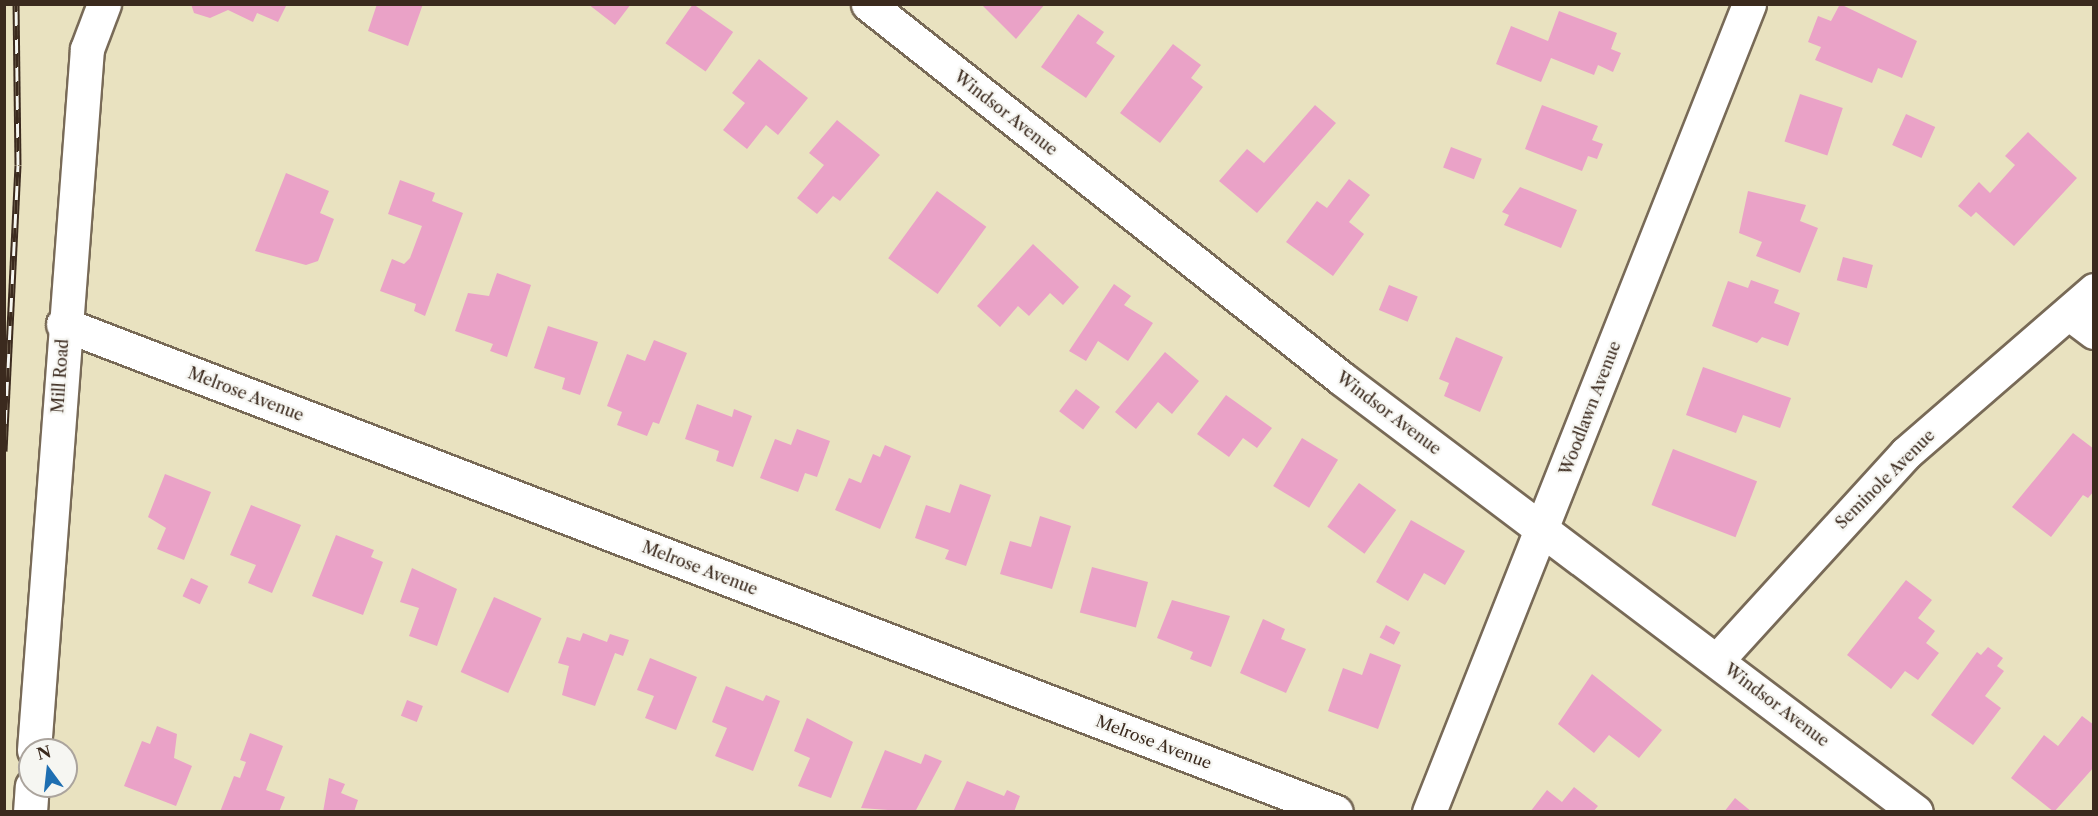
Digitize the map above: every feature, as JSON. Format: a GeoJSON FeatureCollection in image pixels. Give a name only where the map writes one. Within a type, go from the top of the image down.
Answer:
{"type":"FeatureCollection","features":[{"type":"Feature","properties":{"kind":"street","name":"Mill Road"},"geometry":{"type":"LineString","coordinates":[[35,738],[63,324],[87,49],[104,4]]}},
{"type":"Feature","properties":{"kind":"street","name":"Windsor Avenue"},"geometry":{"type":"LineString","coordinates":[[868,4],[1341,378],[1718,659],[1916,812]]}},
{"type":"Feature","properties":{"kind":"street","name":"Woodlawn Avenue"},"geometry":{"type":"LineString","coordinates":[[1429,812],[1749,4]]}},
{"type":"Feature","properties":{"kind":"street","name":"Seminole Avenue"},"geometry":{"type":"LineString","coordinates":[[1718,659],[1906,453],[2082,323],[2094,290]]}},
{"type":"Feature","properties":{"kind":"street","name":"Melrose Avenue"},"geometry":{"type":"LineString","coordinates":[[63,324],[1336,812]]}},
{"type":"Feature","properties":{"kind":"building"},"geometry":{"type":"Polygon","coordinates":[[[191,4],[287,4],[278,22],[257,13],[253,22],[228,10],[210,18],[194,13],[191,4]]]}},
{"type":"Feature","properties":{"kind":"building"},"geometry":{"type":"Polygon","coordinates":[[[377,4],[423,4],[408,46],[368,31],[377,4]]]}},
{"type":"Feature","properties":{"kind":"building"},"geometry":{"type":"Polygon","coordinates":[[[588,4],[631,4],[615,25],[588,4]]]}},
{"type":"Feature","properties":{"kind":"building"},"geometry":{"type":"Polygon","coordinates":[[[693,4],[733,32],[706,71],[665,43],[693,4]]]}},
{"type":"Feature","properties":{"kind":"building"},"geometry":{"type":"Polygon","coordinates":[[[981,4],[1045,4],[1016,39],[981,4]]]}},
{"type":"Feature","properties":{"kind":"building"},"geometry":{"type":"Polygon","coordinates":[[[1840,4],[1917,41],[1902,78],[1878,68],[1872,83],[1815,60],[1821,47],[1808,42],[1818,16],[1831,21],[1840,4]]]}},
{"type":"Feature","properties":{"kind":"building"},"geometry":{"type":"Polygon","coordinates":[[[1559,11],[1617,33],[1611,49],[1621,53],[1613,72],[1598,65],[1594,75],[1551,58],[1541,82],[1496,64],[1511,26],[1548,41],[1559,11]]]}},
{"type":"Feature","properties":{"kind":"building"},"geometry":{"type":"Polygon","coordinates":[[[1078,14],[1104,32],[1096,43],[1115,56],[1086,98],[1041,67],[1078,14]]]}},
{"type":"Feature","properties":{"kind":"building"},"geometry":{"type":"Polygon","coordinates":[[[1173,44],[1201,65],[1191,78],[1203,87],[1160,143],[1120,113],[1173,44]]]}},
{"type":"Feature","properties":{"kind":"building"},"geometry":{"type":"Polygon","coordinates":[[[759,59],[808,98],[778,135],[766,125],[747,149],[723,130],[745,103],[732,93],[759,59]]]}},
{"type":"Feature","properties":{"kind":"building"},"geometry":{"type":"Polygon","coordinates":[[[1800,94],[1843,108],[1827,155],[1785,142],[1800,94]]]}},
{"type":"Feature","properties":{"kind":"building"},"geometry":{"type":"Polygon","coordinates":[[[1315,105],[1336,123],[1257,213],[1219,181],[1247,149],[1264,163],[1315,105]]]}},
{"type":"Feature","properties":{"kind":"building"},"geometry":{"type":"Polygon","coordinates":[[[1542,105],[1598,126],[1592,140],[1603,144],[1597,159],[1588,156],[1582,171],[1525,149],[1542,105]]]}},
{"type":"Feature","properties":{"kind":"building"},"geometry":{"type":"Polygon","coordinates":[[[1906,114],[1935,127],[1921,158],[1892,145],[1906,114]]]}},
{"type":"Feature","properties":{"kind":"building"},"geometry":{"type":"Polygon","coordinates":[[[837,120],[880,155],[840,201],[833,196],[817,214],[797,198],[824,165],[809,153],[837,120]]]}},
{"type":"Feature","properties":{"kind":"building"},"geometry":{"type":"Polygon","coordinates":[[[2028,132],[2077,178],[2014,246],[1976,212],[1971,217],[1958,206],[1979,182],[1990,193],[2015,165],[2005,156],[2028,132]]]}},
{"type":"Feature","properties":{"kind":"building"},"geometry":{"type":"Polygon","coordinates":[[[1451,147],[1482,159],[1474,179],[1443,168],[1451,147]]]}},
{"type":"Feature","properties":{"kind":"building"},"geometry":{"type":"Polygon","coordinates":[[[286,173],[329,191],[320,213],[334,219],[318,261],[306,265],[255,251],[286,173]]]}},
{"type":"Feature","properties":{"kind":"building"},"geometry":{"type":"Polygon","coordinates":[[[1349,179],[1370,195],[1349,222],[1364,234],[1333,276],[1286,242],[1317,201],[1327,208],[1349,179]]]}},
{"type":"Feature","properties":{"kind":"building"},"geometry":{"type":"Polygon","coordinates":[[[400,180],[435,193],[432,201],[463,213],[425,316],[414,311],[416,304],[380,291],[392,259],[404,264],[410,258],[422,226],[388,214],[400,180]]]}},
{"type":"Feature","properties":{"kind":"building"},"geometry":{"type":"Polygon","coordinates":[[[1520,187],[1577,210],[1561,248],[1504,225],[1509,215],[1502,212],[1520,187]]]}},
{"type":"Feature","properties":{"kind":"building"},"geometry":{"type":"Polygon","coordinates":[[[937,191],[986,227],[938,294],[888,258],[937,191]]]}},
{"type":"Feature","properties":{"kind":"building"},"geometry":{"type":"Polygon","coordinates":[[[1748,191],[1806,205],[1800,221],[1818,228],[1800,273],[1756,256],[1762,242],[1739,233],[1748,191]]]}},
{"type":"Feature","properties":{"kind":"building"},"geometry":{"type":"Polygon","coordinates":[[[1033,244],[1079,287],[1063,305],[1050,293],[1029,316],[1018,306],[1000,327],[977,306],[1033,244]]]}},
{"type":"Feature","properties":{"kind":"building"},"geometry":{"type":"Polygon","coordinates":[[[1843,257],[1873,265],[1867,288],[1837,280],[1843,257]]]}},
{"type":"Feature","properties":{"kind":"building"},"geometry":{"type":"Polygon","coordinates":[[[497,273],[531,285],[507,357],[490,351],[493,344],[455,331],[468,293],[489,296],[497,273]]]}},
{"type":"Feature","properties":{"kind":"building"},"geometry":{"type":"Polygon","coordinates":[[[1751,280],[1779,290],[1774,303],[1800,313],[1788,346],[1762,337],[1757,343],[1712,326],[1728,281],[1748,288],[1751,280]]]}},
{"type":"Feature","properties":{"kind":"building"},"geometry":{"type":"Polygon","coordinates":[[[1114,284],[1131,296],[1124,305],[1153,323],[1128,361],[1098,341],[1086,361],[1069,351],[1114,284]]]}},
{"type":"Feature","properties":{"kind":"building"},"geometry":{"type":"Polygon","coordinates":[[[1389,285],[1418,297],[1408,322],[1379,310],[1389,285]]]}},
{"type":"Feature","properties":{"kind":"building"},"geometry":{"type":"Polygon","coordinates":[[[548,326],[598,342],[580,395],[562,389],[565,378],[534,368],[548,326]]]}},
{"type":"Feature","properties":{"kind":"building"},"geometry":{"type":"Polygon","coordinates":[[[1456,337],[1503,357],[1480,412],[1444,396],[1449,383],[1439,379],[1456,337]]]}},
{"type":"Feature","properties":{"kind":"building"},"geometry":{"type":"Polygon","coordinates":[[[654,340],[687,353],[659,424],[653,422],[647,436],[617,425],[622,412],[607,406],[627,354],[645,361],[654,340]]]}},
{"type":"Feature","properties":{"kind":"building"},"geometry":{"type":"Polygon","coordinates":[[[1165,352],[1199,381],[1172,414],[1158,402],[1136,429],[1115,412],[1165,352]]]}},
{"type":"Feature","properties":{"kind":"building"},"geometry":{"type":"Polygon","coordinates":[[[1703,367],[1791,398],[1780,428],[1743,415],[1736,433],[1686,415],[1703,367]]]}},
{"type":"Feature","properties":{"kind":"building"},"geometry":{"type":"Polygon","coordinates":[[[1076,389],[1100,407],[1083,429],[1059,411],[1076,389]]]}},
{"type":"Feature","properties":{"kind":"building"},"geometry":{"type":"Polygon","coordinates":[[[1226,395],[1272,428],[1257,448],[1243,438],[1229,457],[1197,434],[1226,395]]]}},
{"type":"Feature","properties":{"kind":"building"},"geometry":{"type":"Polygon","coordinates":[[[697,404],[732,417],[734,409],[752,416],[733,467],[716,461],[719,451],[685,439],[697,404]]]}},
{"type":"Feature","properties":{"kind":"building"},"geometry":{"type":"Polygon","coordinates":[[[797,429],[830,441],[817,477],[805,473],[798,492],[760,478],[775,439],[791,445],[797,429]]]}},
{"type":"Feature","properties":{"kind":"building"},"geometry":{"type":"Polygon","coordinates":[[[2073,433],[2094,449],[2094,491],[2088,498],[2083,495],[2051,537],[2012,507],[2073,433]]]}},
{"type":"Feature","properties":{"kind":"building"},"geometry":{"type":"Polygon","coordinates":[[[1302,438],[1338,460],[1309,508],[1273,486],[1302,438]]]}},
{"type":"Feature","properties":{"kind":"building"},"geometry":{"type":"Polygon","coordinates":[[[885,445],[911,456],[880,529],[835,510],[849,478],[861,483],[873,454],[880,457],[885,445]]]}},
{"type":"Feature","properties":{"kind":"building"},"geometry":{"type":"Polygon","coordinates":[[[1673,449],[1757,481],[1736,537],[1651,505],[1673,449]]]}},
{"type":"Feature","properties":{"kind":"building"},"geometry":{"type":"Polygon","coordinates":[[[165,474],[211,492],[184,560],[157,549],[166,528],[148,517],[165,474]]]}},
{"type":"Feature","properties":{"kind":"building"},"geometry":{"type":"Polygon","coordinates":[[[1359,483],[1396,510],[1364,554],[1327,527],[1359,483]]]}},
{"type":"Feature","properties":{"kind":"building"},"geometry":{"type":"Polygon","coordinates":[[[960,484],[991,495],[966,566],[945,559],[949,550],[915,538],[926,505],[950,513],[960,484]]]}},
{"type":"Feature","properties":{"kind":"building"},"geometry":{"type":"Polygon","coordinates":[[[251,505],[301,525],[272,593],[248,583],[256,565],[230,555],[251,505]]]}},
{"type":"Feature","properties":{"kind":"building"},"geometry":{"type":"Polygon","coordinates":[[[1040,516],[1071,526],[1052,589],[1000,574],[1010,541],[1031,547],[1040,516]]]}},
{"type":"Feature","properties":{"kind":"building"},"geometry":{"type":"Polygon","coordinates":[[[1411,520],[1465,551],[1445,585],[1424,573],[1408,601],[1376,582],[1411,520]]]}},
{"type":"Feature","properties":{"kind":"building"},"geometry":{"type":"Polygon","coordinates":[[[336,535],[374,550],[371,557],[383,562],[363,615],[312,596],[336,535]]]}},
{"type":"Feature","properties":{"kind":"building"},"geometry":{"type":"Polygon","coordinates":[[[1092,567],[1148,582],[1136,627],[1080,612],[1092,567]]]}},
{"type":"Feature","properties":{"kind":"building"},"geometry":{"type":"Polygon","coordinates":[[[412,568],[457,589],[437,646],[409,636],[419,608],[400,602],[412,568]]]}},
{"type":"Feature","properties":{"kind":"building"},"geometry":{"type":"Polygon","coordinates":[[[191,578],[208,586],[200,604],[183,596],[191,578]]]}},
{"type":"Feature","properties":{"kind":"building"},"geometry":{"type":"Polygon","coordinates":[[[1906,580],[1932,600],[1918,618],[1935,631],[1926,643],[1939,653],[1918,680],[1905,671],[1891,689],[1847,655],[1906,580]]]}},
{"type":"Feature","properties":{"kind":"building"},"geometry":{"type":"Polygon","coordinates":[[[494,597],[542,618],[508,693],[461,672],[494,597]]]}},
{"type":"Feature","properties":{"kind":"building"},"geometry":{"type":"Polygon","coordinates":[[[1172,600],[1230,616],[1211,667],[1190,659],[1193,652],[1157,638],[1172,600]]]}},
{"type":"Feature","properties":{"kind":"building"},"geometry":{"type":"Polygon","coordinates":[[[1263,619],[1285,629],[1281,639],[1306,649],[1286,693],[1240,673],[1263,619]]]}},
{"type":"Feature","properties":{"kind":"building"},"geometry":{"type":"Polygon","coordinates":[[[1386,625],[1400,632],[1394,645],[1380,637],[1386,625]]]}},
{"type":"Feature","properties":{"kind":"building"},"geometry":{"type":"Polygon","coordinates":[[[583,633],[607,642],[610,634],[629,640],[623,656],[615,653],[595,706],[562,695],[569,666],[558,663],[567,637],[580,641],[583,633]]]}},
{"type":"Feature","properties":{"kind":"building"},"geometry":{"type":"Polygon","coordinates":[[[1988,647],[2003,658],[1997,666],[2004,671],[1985,696],[2001,708],[1973,745],[1931,715],[1977,652],[1981,655],[1988,647]]]}},
{"type":"Feature","properties":{"kind":"building"},"geometry":{"type":"Polygon","coordinates":[[[1370,653],[1401,665],[1378,729],[1328,711],[1343,668],[1362,675],[1370,653]]]}},
{"type":"Feature","properties":{"kind":"building"},"geometry":{"type":"Polygon","coordinates":[[[650,658],[697,677],[676,730],[645,718],[654,696],[637,690],[650,658]]]}},
{"type":"Feature","properties":{"kind":"building"},"geometry":{"type":"Polygon","coordinates":[[[1592,674],[1662,730],[1639,758],[1609,735],[1594,753],[1558,724],[1592,674]]]}},
{"type":"Feature","properties":{"kind":"building"},"geometry":{"type":"Polygon","coordinates":[[[726,686],[763,701],[766,695],[780,701],[753,771],[715,756],[727,728],[712,722],[726,686]]]}},
{"type":"Feature","properties":{"kind":"building"},"geometry":{"type":"Polygon","coordinates":[[[407,700],[423,706],[417,722],[401,716],[407,700]]]}},
{"type":"Feature","properties":{"kind":"building"},"geometry":{"type":"Polygon","coordinates":[[[2082,716],[2094,725],[2094,767],[2054,812],[2011,778],[2044,735],[2058,746],[2082,716]]]}},
{"type":"Feature","properties":{"kind":"building"},"geometry":{"type":"Polygon","coordinates":[[[807,718],[853,742],[831,798],[798,786],[810,758],[794,751],[807,718]]]}},
{"type":"Feature","properties":{"kind":"building"},"geometry":{"type":"Polygon","coordinates":[[[157,726],[177,734],[174,758],[192,766],[176,806],[124,786],[142,741],[150,744],[157,726]]]}},
{"type":"Feature","properties":{"kind":"building"},"geometry":{"type":"Polygon","coordinates":[[[250,733],[283,746],[266,790],[285,797],[279,812],[220,812],[234,776],[240,778],[246,762],[240,760],[250,733]]]}},
{"type":"Feature","properties":{"kind":"building"},"geometry":{"type":"Polygon","coordinates":[[[885,750],[921,764],[925,754],[942,761],[915,812],[861,808],[885,750]]]}},
{"type":"Feature","properties":{"kind":"building"},"geometry":{"type":"Polygon","coordinates":[[[329,778],[345,784],[341,793],[358,800],[354,812],[323,812],[329,778]]]}},
{"type":"Feature","properties":{"kind":"building"},"geometry":{"type":"Polygon","coordinates":[[[967,781],[1004,796],[1007,790],[1020,796],[1014,812],[953,812],[967,781]]]}},
{"type":"Feature","properties":{"kind":"building"},"geometry":{"type":"Polygon","coordinates":[[[1574,787],[1598,806],[1593,812],[1530,812],[1547,790],[1562,802],[1574,787]]]}},
{"type":"Feature","properties":{"kind":"building"},"geometry":{"type":"Polygon","coordinates":[[[1735,798],[1752,812],[1724,812],[1735,798]]]}},
{"type":"Feature","properties":{"kind":"railway"},"geometry":{"type":"LineString","coordinates":[[4,451],[18,165],[16,4]]}}]}
